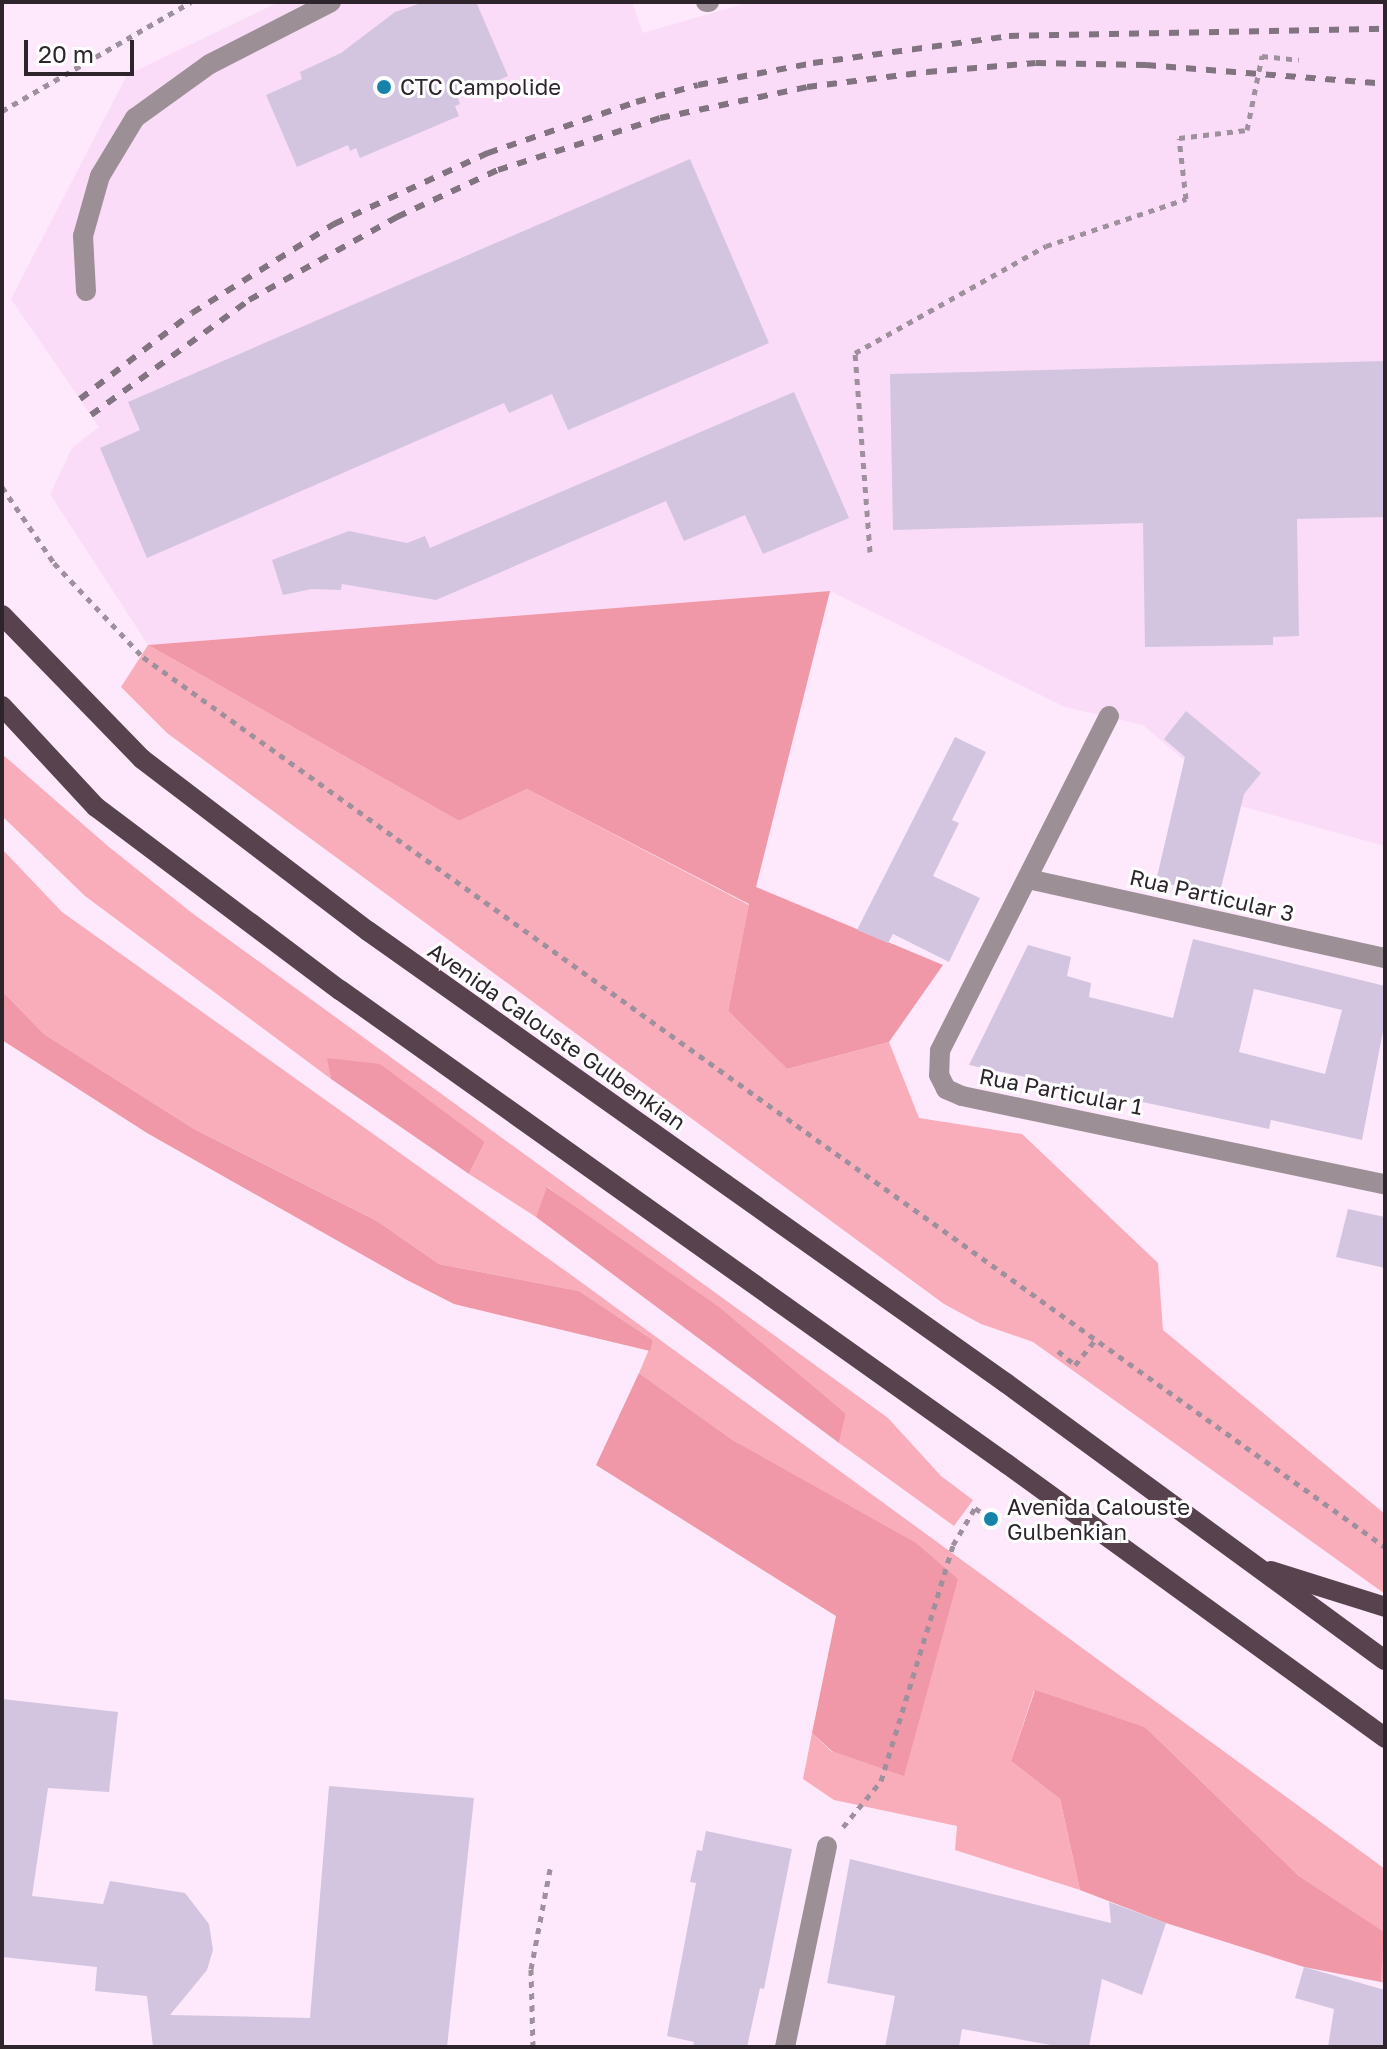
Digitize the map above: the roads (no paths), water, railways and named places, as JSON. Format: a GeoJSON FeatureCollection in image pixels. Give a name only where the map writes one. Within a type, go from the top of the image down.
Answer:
{"type":"FeatureCollection","features":[{"type":"Feature","properties":{"kind":"main road","name":"Avenida Calouste Gulbenkian"},"geometry":{"type":"LineString","coordinates":[[2,615],[142,759],[368,931],[1006,1383],[1385,1660]]}},
{"type":"Feature","properties":{"kind":"main road"},"geometry":{"type":"LineString","coordinates":[[2,706],[96,807],[328,981],[1385,1738]]}},
{"type":"Feature","properties":{"kind":"main road"},"geometry":{"type":"LineString","coordinates":[[1256,1566],[1385,1607]]}},
{"type":"Feature","properties":{"kind":"street"},"geometry":{"type":"LineString","coordinates":[[86,291],[83,236],[91,206],[100,176],[135,118],[210,64],[331,2]]}},
{"type":"Feature","properties":{"kind":"street","name":"Rua Particular 1"},"geometry":{"type":"LineString","coordinates":[[1109,716],[940,1051],[939,1075],[946,1089],[962,1096],[1385,1184]]}},
{"type":"Feature","properties":{"kind":"street","name":"Rua Particular 3"},"geometry":{"type":"LineString","coordinates":[[1028,879],[1385,958]]}},
{"type":"Feature","properties":{"kind":"street"},"geometry":{"type":"LineString","coordinates":[[785,2047],[827,1846]]}},
{"type":"Feature","properties":{"kind":"railway"},"geometry":{"type":"LineString","coordinates":[[80,399],[192,313],[334,224],[488,153],[636,102],[698,85],[813,63],[1009,36],[1385,29]]}},
{"type":"Feature","properties":{"kind":"railway"},"geometry":{"type":"LineString","coordinates":[[91,415],[249,300],[397,217],[498,170],[660,118],[807,87],[927,72],[1036,63],[1146,65],[1385,84]]}},
{"type":"Feature","properties":{"kind":"place","name":"CTC Campolide"},"geometry":{"type":"Point","coordinates":[384,87]}},
{"type":"Feature","properties":{"kind":"place","name":"Avenida Calouste Gulbenkian"},"geometry":{"type":"Point","coordinates":[991,1519]}}]}
